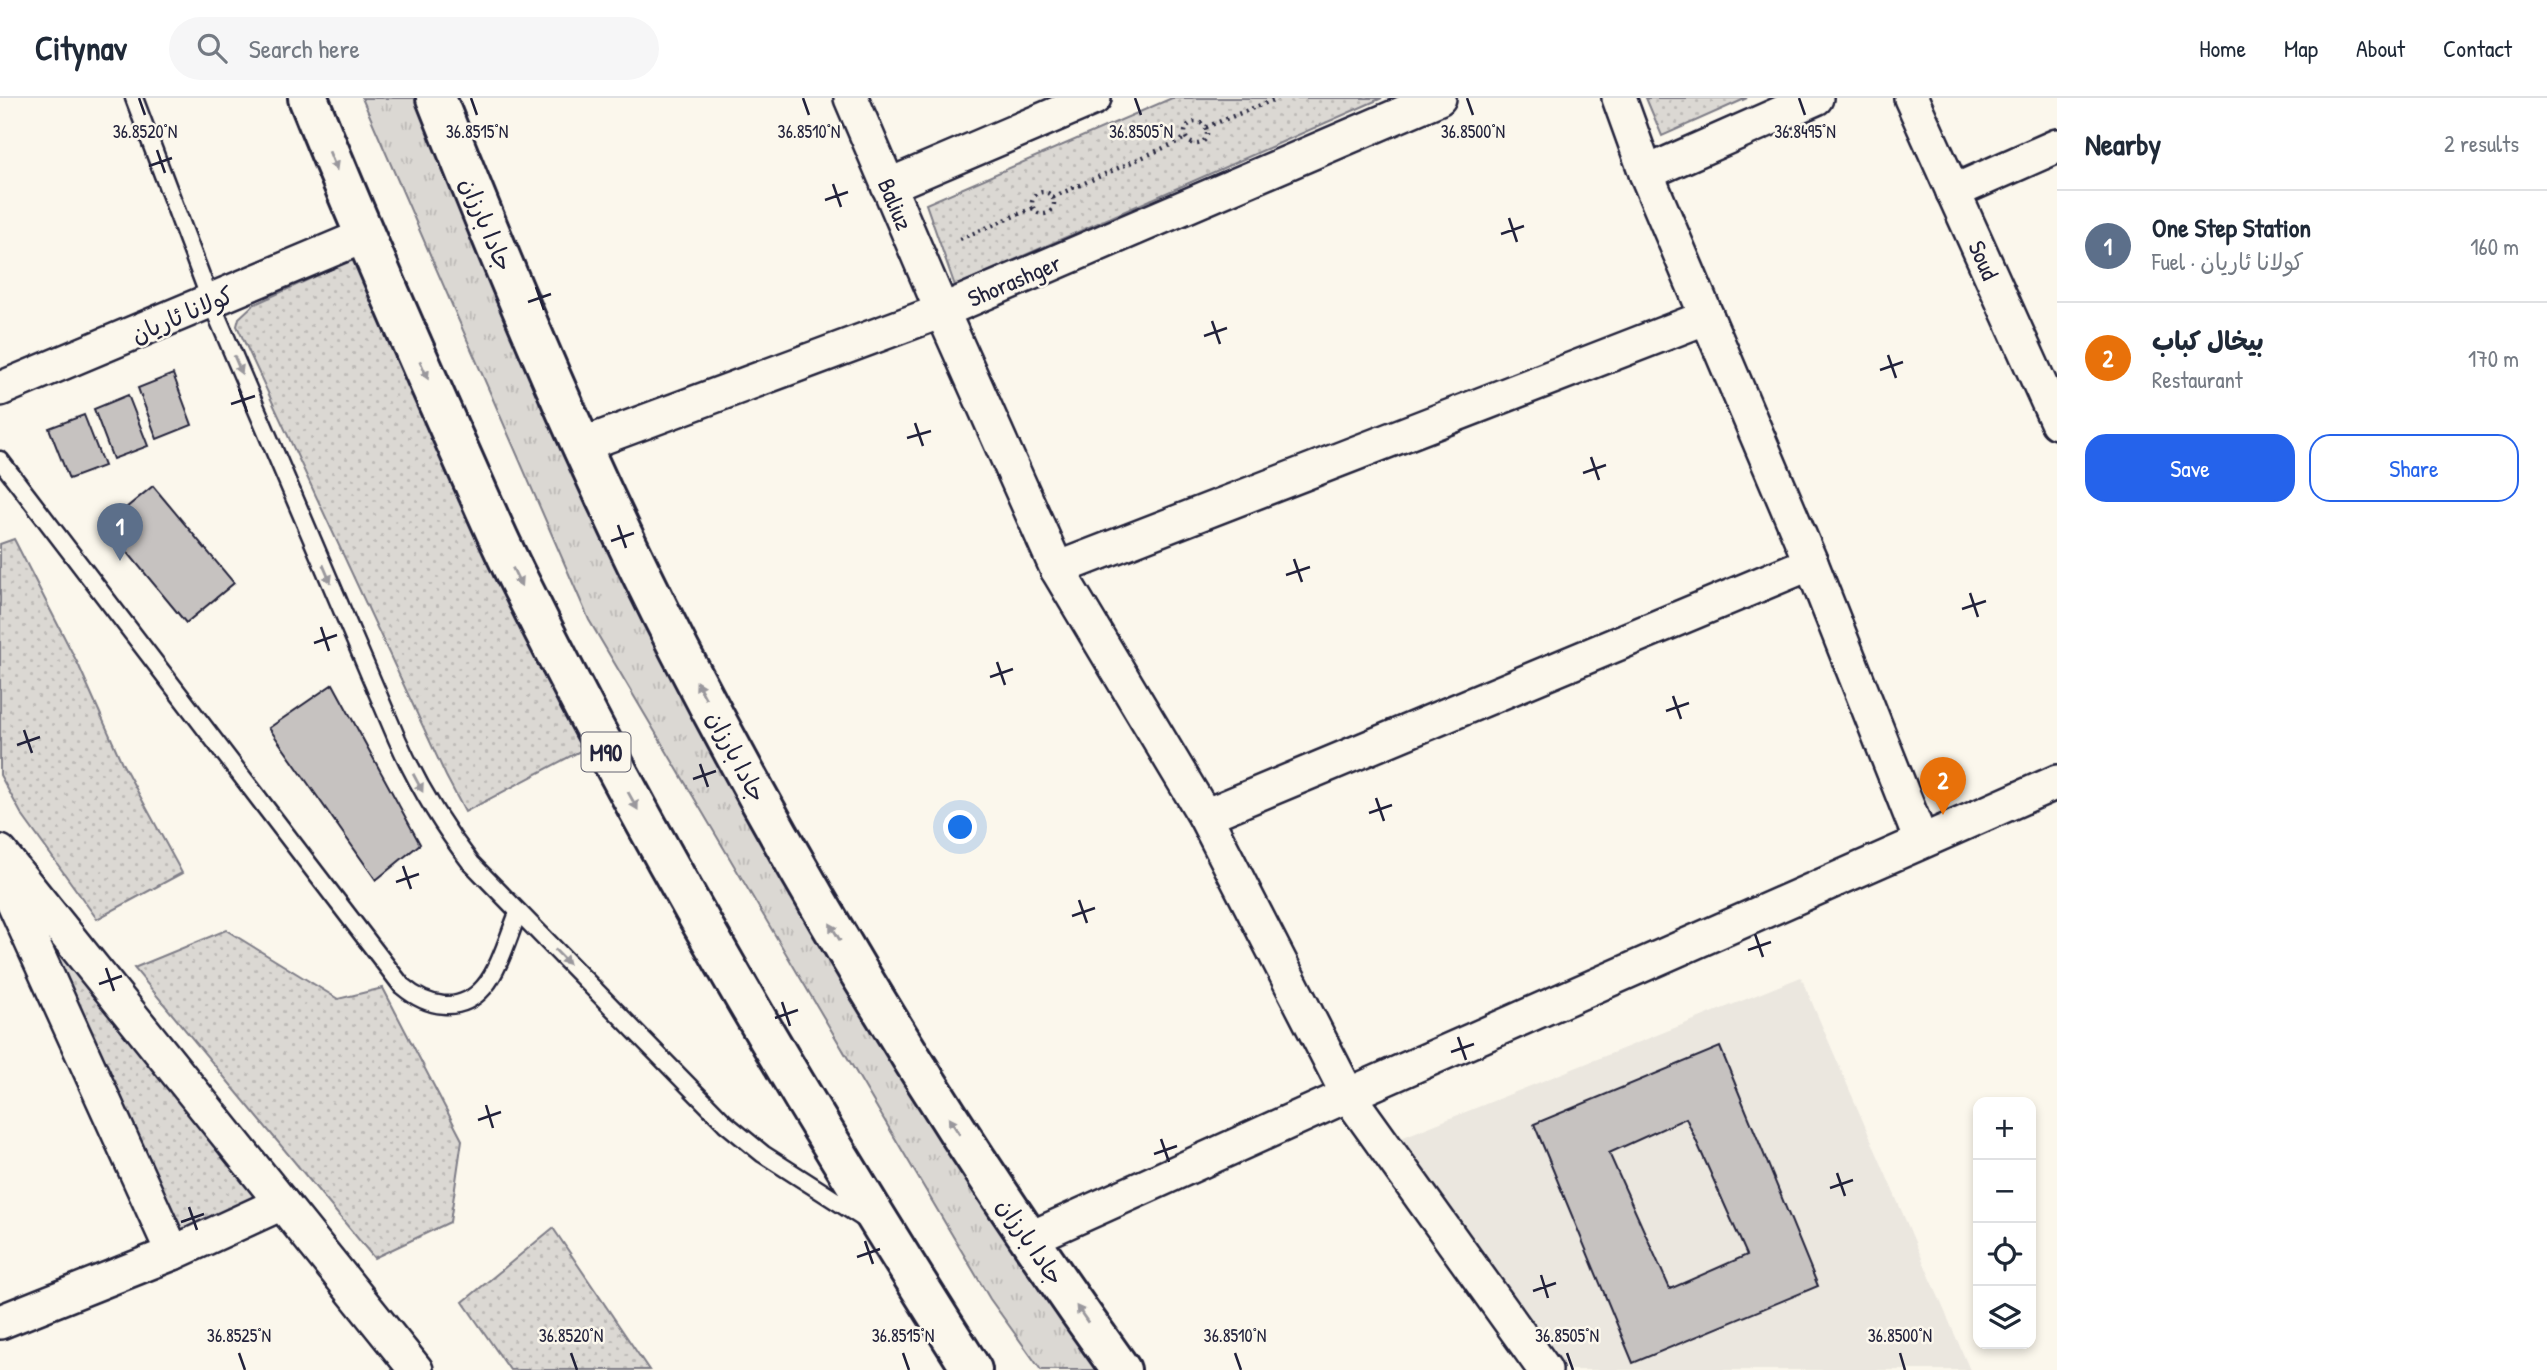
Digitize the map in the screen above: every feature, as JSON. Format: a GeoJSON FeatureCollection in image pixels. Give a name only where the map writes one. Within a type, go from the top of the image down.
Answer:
{"type":"FeatureCollection","features":[{"type":"Feature","properties":{"kind":"highway","name":"M90"},"geometry":{"type":"LineString","coordinates":[[308,98],[364,236],[516,577],[598,737],[740,992],[883,1230],[972,1370]]}},
{"type":"Feature","properties":{"kind":"highway","name":"جادا بارزان"},"geometry":{"type":"LineString","coordinates":[[436,98],[481,213],[582,445],[680,649],[825,916],[910,1057],[1029,1239],[1121,1370]]}},
{"type":"Feature","properties":{"kind":"street","name":"Baliuz"},"geometry":{"type":"LineString","coordinates":[[851,98],[1057,569],[1205,816],[1348,1095],[1545,1370]]}},
{"type":"Feature","properties":{"kind":"street"},"geometry":{"type":"LineString","coordinates":[[888,186],[1094,98]]}},
{"type":"Feature","properties":{"kind":"street","name":"Shorashger"},"geometry":{"type":"LineString","coordinates":[[582,445],[942,311],[1439,98]]}},
{"type":"Feature","properties":{"kind":"street"},"geometry":{"type":"LineString","coordinates":[[1619,98],[1646,173],[1811,563],[1921,841]]}},
{"type":"Feature","properties":{"kind":"street"},"geometry":{"type":"LineString","coordinates":[[1646,173],[1816,98]]}},
{"type":"Feature","properties":{"kind":"street","name":"Soud"},"geometry":{"type":"LineString","coordinates":[[1911,98],[2057,422]]}},
{"type":"Feature","properties":{"kind":"street"},"geometry":{"type":"LineString","coordinates":[[1953,192],[2057,146]]}},
{"type":"Feature","properties":{"kind":"street","name":"كولانا ئاريان"},"geometry":{"type":"LineString","coordinates":[[0,389],[364,236]]}},
{"type":"Feature","properties":{"kind":"street"},"geometry":{"type":"LineString","coordinates":[[1057,569],[1707,317]]}},
{"type":"Feature","properties":{"kind":"street"},"geometry":{"type":"LineString","coordinates":[[1205,816],[1811,563]]}},
{"type":"Feature","properties":{"kind":"street"},"geometry":{"type":"LineString","coordinates":[[1029,1239],[2057,782]]}},
{"type":"Feature","properties":{"kind":"street"},"geometry":{"type":"LineString","coordinates":[[0,852],[416,1370]]}},
{"type":"Feature","properties":{"kind":"street"},"geometry":{"type":"LineString","coordinates":[[0,872],[173,1253]]}},
{"type":"Feature","properties":{"kind":"street"},"geometry":{"type":"LineString","coordinates":[[0,1322],[173,1253],[282,1203]]}},
{"type":"Feature","properties":{"kind":"lane"},"geometry":{"type":"LineString","coordinates":[[134,98],[211,302],[412,772],[449,834],[471,863],[725,1123],[763,1154],[883,1230]]}},
{"type":"Feature","properties":{"kind":"lane"},"geometry":{"type":"LineString","coordinates":[[0,460],[402,986],[416,998],[434,1005],[453,1006],[470,999],[485,986],[494,971],[519,913]]}},
{"type":"Feature","properties":{"kind":"path"},"geometry":{"type":"LineString","coordinates":[[1206,127],[1278,98]]}},
{"type":"Feature","properties":{"kind":"path"},"geometry":{"type":"LineString","coordinates":[[1199,122],[1206,127],[1205,139],[1200,142],[1192,144],[1186,138],[1184,131],[1191,124],[1199,122]]}},
{"type":"Feature","properties":{"kind":"path"},"geometry":{"type":"LineString","coordinates":[[1053,197],[1186,138]]}},
{"type":"Feature","properties":{"kind":"path"},"geometry":{"type":"LineString","coordinates":[[1047,192],[1053,197],[1053,209],[1047,213],[1040,214],[1033,208],[1032,201],[1038,194],[1047,192]]}},
{"type":"Feature","properties":{"kind":"path"},"geometry":{"type":"LineString","coordinates":[[960,239],[1033,208]]}},
{"type":"Feature","properties":{"kind":"shaded area"},"geometry":{"type":"Polygon","coordinates":[[[1801,977],[1970,1370],[1568,1370],[1391,1142],[1801,977]]]}},
{"type":"Feature","properties":{"kind":"green space"},"geometry":{"type":"Polygon","coordinates":[[[362,98],[419,98],[586,506],[789,886],[1097,1370],[1041,1370],[990,1299],[589,620],[362,98]]]}},
{"type":"Feature","properties":{"kind":"green space"},"geometry":{"type":"Polygon","coordinates":[[[1172,98],[1382,98],[955,286],[926,204],[1172,98]]]}},
{"type":"Feature","properties":{"kind":"green space"},"geometry":{"type":"Polygon","coordinates":[[[1646,98],[1747,98],[1662,136],[1646,98]]]}},
{"type":"Feature","properties":{"kind":"green space"},"geometry":{"type":"Polygon","coordinates":[[[355,258],[584,749],[465,812],[237,326],[239,318],[253,305],[355,258]]]}},
{"type":"Feature","properties":{"kind":"green space"},"geometry":{"type":"Polygon","coordinates":[[[14,539],[79,666],[122,763],[182,873],[97,919],[22,815],[0,775],[0,544],[14,539]]]}},
{"type":"Feature","properties":{"kind":"green space"},"geometry":{"type":"Polygon","coordinates":[[[0,872],[282,1203],[173,1253],[0,872]]]}},
{"type":"Feature","properties":{"kind":"green space"},"geometry":{"type":"Polygon","coordinates":[[[226,930],[338,999],[383,988],[462,1140],[450,1222],[374,1258],[134,968],[226,930]]]}},
{"type":"Feature","properties":{"kind":"green space"},"geometry":{"type":"Polygon","coordinates":[[[553,1228],[649,1370],[510,1370],[463,1302],[553,1228]]]}},
{"type":"Feature","properties":{"kind":"building"},"geometry":{"type":"Polygon","coordinates":[[[173,374],[192,425],[157,439],[138,388],[173,374]]]}},
{"type":"Feature","properties":{"kind":"building"},"geometry":{"type":"Polygon","coordinates":[[[128,395],[148,446],[113,459],[94,409],[128,395]]]}},
{"type":"Feature","properties":{"kind":"building"},"geometry":{"type":"Polygon","coordinates":[[[84,415],[104,466],[69,479],[49,428],[84,415]]]}},
{"type":"Feature","properties":{"kind":"building"},"geometry":{"type":"Polygon","coordinates":[[[153,486],[234,583],[186,623],[105,525],[153,486]]]}},
{"type":"Feature","properties":{"kind":"building"},"geometry":{"type":"Polygon","coordinates":[[[333,684],[420,844],[376,880],[269,728],[333,684]]]}},
{"type":"Feature","properties":{"kind":"building"},"geometry":{"type":"Polygon","coordinates":[[[1720,1047],[1818,1286],[1633,1363],[1534,1124],[1720,1047]],[[1686,1118],[1609,1153],[1670,1289],[1747,1255],[1686,1118]]]}},
{"type":"Feature","properties":{"kind":"place","name":"One Step Station"},"geometry":{"type":"Point","coordinates":[120,561]}},
{"type":"Feature","properties":{"kind":"place","name":"بيخال كباب"},"geometry":{"type":"Point","coordinates":[1943,815]}}]}
